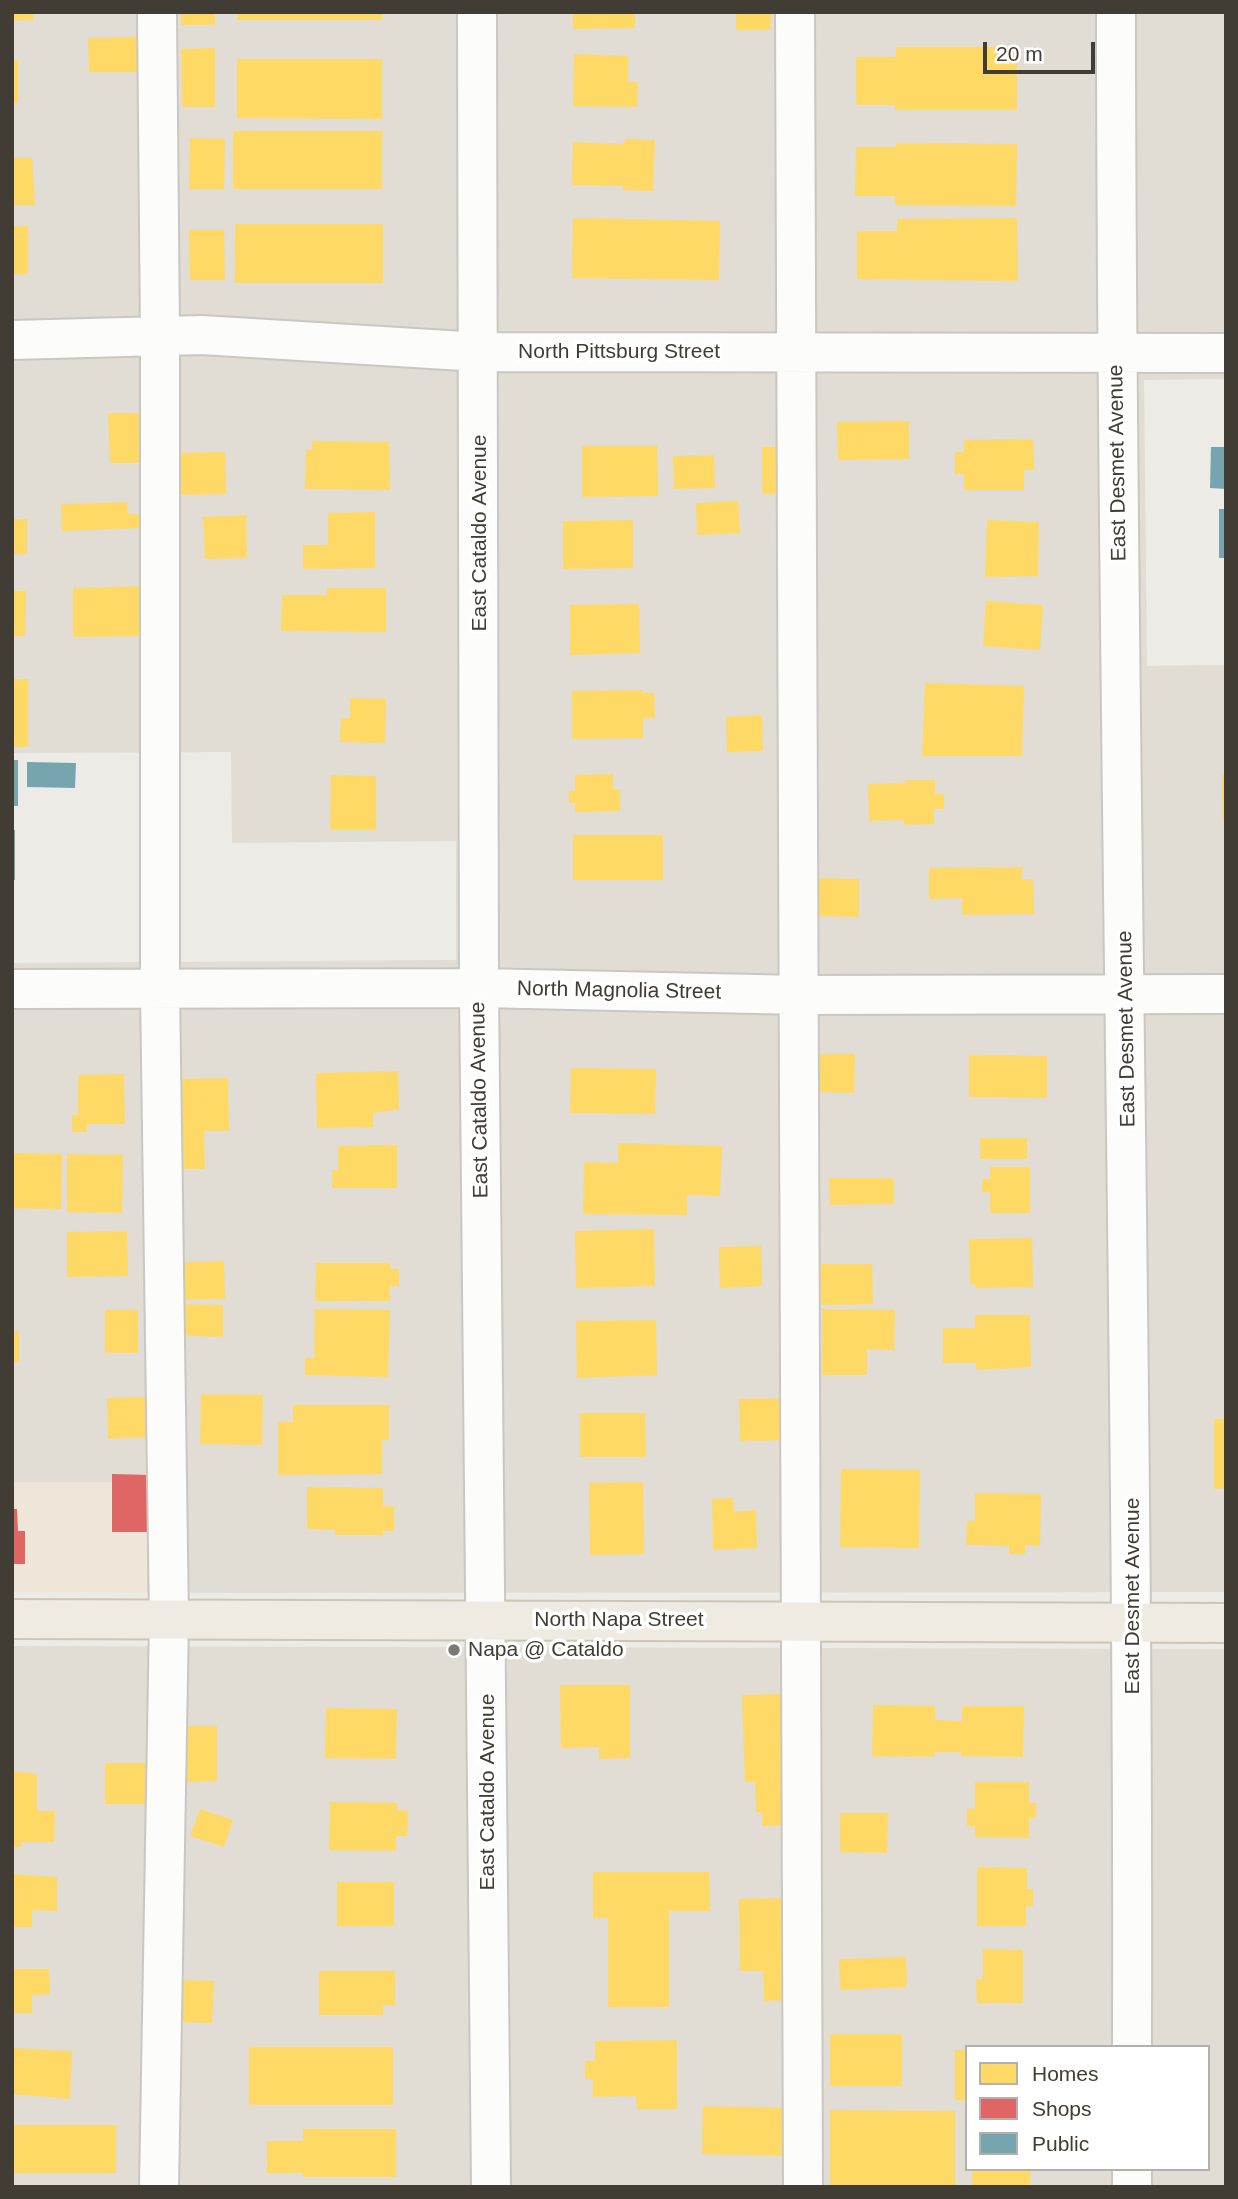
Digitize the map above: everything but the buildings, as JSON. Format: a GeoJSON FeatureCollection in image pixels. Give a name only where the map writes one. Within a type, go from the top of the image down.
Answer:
{"type":"FeatureCollection","features":[{"type":"Feature","properties":{"kind":"main road","name":"North Napa Street"},"geometry":{"type":"LineString","coordinates":[[12,1619],[1226,1623]]}},
{"type":"Feature","properties":{"kind":"street"},"geometry":{"type":"LineString","coordinates":[[157,12],[160,989],[169,1619],[159,2187]]}},
{"type":"Feature","properties":{"kind":"street","name":"East Cataldo Avenue"},"geometry":{"type":"LineString","coordinates":[[477,12],[480,352],[479,988],[491,2187]]}},
{"type":"Feature","properties":{"kind":"street"},"geometry":{"type":"LineString","coordinates":[[795,12],[801,995],[803,2187]]}},
{"type":"Feature","properties":{"kind":"street","name":"East Desmet Avenue"},"geometry":{"type":"LineString","coordinates":[[1116,12],[1116,353],[1127,993],[1133,1623],[1132,2045]]}},
{"type":"Feature","properties":{"kind":"street","name":"North Pittsburg Street"},"geometry":{"type":"LineString","coordinates":[[12,340],[202,335],[480,352],[1226,353]]}},
{"type":"Feature","properties":{"kind":"street","name":"North Magnolia Street"},"geometry":{"type":"LineString","coordinates":[[12,989],[479,988],[801,995],[1226,994]]}},
{"type":"Feature","properties":{"kind":"shaded area"},"geometry":{"type":"Polygon","coordinates":[[[12,12],[1226,12],[1226,379],[1144,380],[1147,666],[1226,665],[1226,1592],[147,1593],[146,1482],[12,1482],[12,963],[456,960],[456,841],[232,843],[231,752],[12,753],[12,12]]]}},
{"type":"Feature","properties":{"kind":"shaded area"},"geometry":{"type":"Polygon","coordinates":[[[12,1482],[146,1482],[147,1593],[12,1592],[12,1482]]]}},
{"type":"Feature","properties":{"kind":"shaded area"},"geometry":{"type":"Polygon","coordinates":[[[12,1646],[1226,1649],[1226,2187],[12,2187],[12,1646]]]}},
{"type":"Feature","properties":{"kind":"place","name":"Napa @ Cataldo"},"geometry":{"type":"Point","coordinates":[454,1650]}}]}
